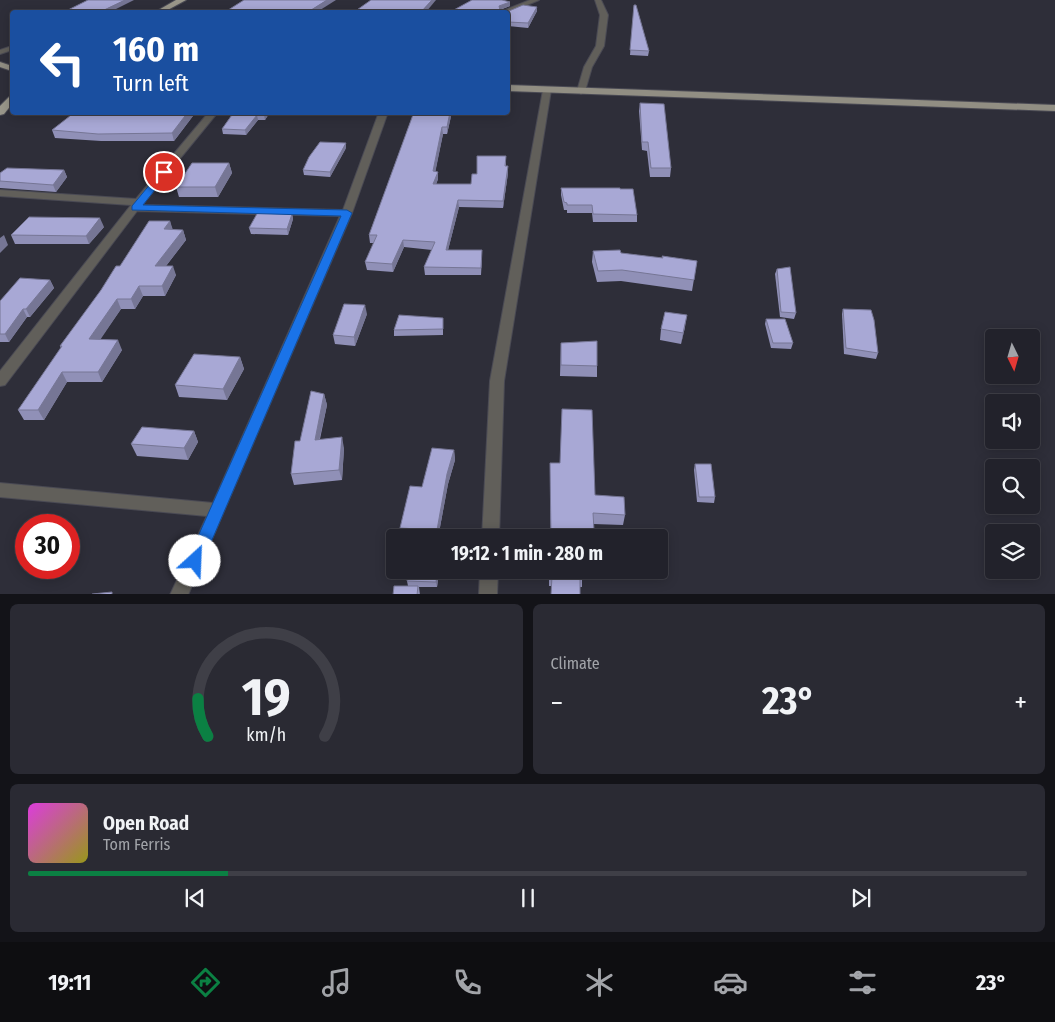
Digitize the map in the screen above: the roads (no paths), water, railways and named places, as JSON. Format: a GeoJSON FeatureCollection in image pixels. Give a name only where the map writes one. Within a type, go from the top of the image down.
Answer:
{"type":"FeatureCollection","features":[{"type":"Feature","properties":{"kind":"highway"},"geometry":{"type":"LineString","coordinates":[[164,10],[182,0]]}},
{"type":"Feature","properties":{"kind":"highway"},"geometry":{"type":"LineString","coordinates":[[0,112],[10,101]]}},
{"type":"Feature","properties":{"kind":"main road"},"geometry":{"type":"LineString","coordinates":[[510,88],[1055,108]]}},
{"type":"Feature","properties":{"kind":"street"},"geometry":{"type":"LineString","coordinates":[[509,10],[536,0]]}},
{"type":"Feature","properties":{"kind":"street"},"geometry":{"type":"LineString","coordinates":[[581,91],[588,67],[600,46],[604,15],[598,0]]}},
{"type":"Feature","properties":{"kind":"street"},"geometry":{"type":"LineString","coordinates":[[490,529],[497,381],[547,90]]}},
{"type":"Feature","properties":{"kind":"street"},"geometry":{"type":"LineString","coordinates":[[0,381],[137,205],[212,115]]}},
{"type":"Feature","properties":{"kind":"street"},"geometry":{"type":"LineString","coordinates":[[179,594],[218,510],[347,213],[383,115]]}},
{"type":"Feature","properties":{"kind":"street"},"geometry":{"type":"LineString","coordinates":[[0,194],[137,205],[347,213]]}},
{"type":"Feature","properties":{"kind":"street"},"geometry":{"type":"LineString","coordinates":[[0,490],[218,510]]}},
{"type":"Feature","properties":{"kind":"street"},"geometry":{"type":"LineString","coordinates":[[488,594],[489,579]]}}]}
